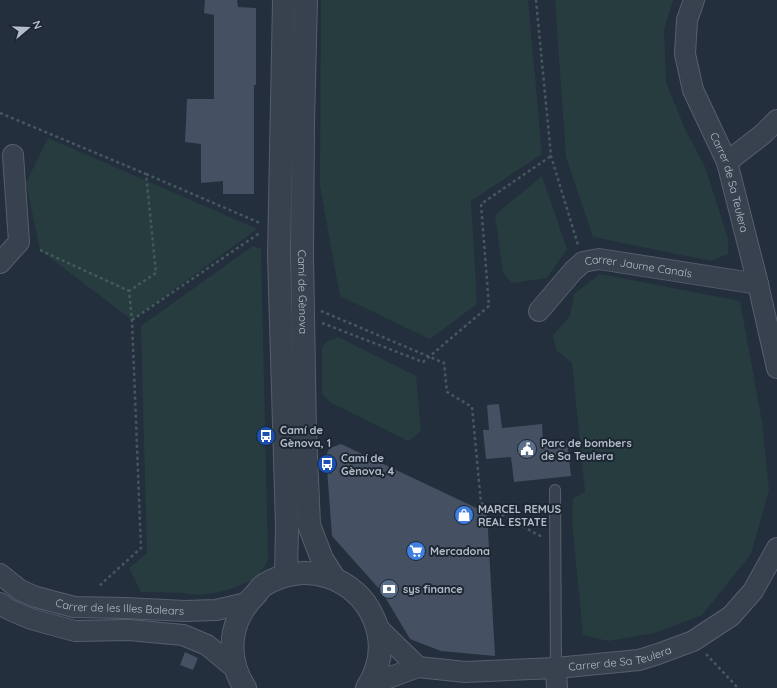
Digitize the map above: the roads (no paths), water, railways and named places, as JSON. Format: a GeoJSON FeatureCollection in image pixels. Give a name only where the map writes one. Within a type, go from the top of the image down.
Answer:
{"type":"FeatureCollection","features":[{"type":"Feature","properties":{"kind":"street","name":"Camí de Gènova"},"geometry":{"type":"LineString","coordinates":[[284,0],[279,255],[287,526],[286,575]]}},
{"type":"Feature","properties":{"kind":"street","name":"Camí de Gènova"},"geometry":{"type":"LineString","coordinates":[[306,0],[302,255],[310,313],[305,433],[309,524],[322,559],[334,578]]}},
{"type":"Feature","properties":{"kind":"street","name":"Carrer de Sa Teulera"},"geometry":{"type":"LineString","coordinates":[[694,0],[687,20],[684,54],[693,90],[727,162],[758,284],[777,368]]}},
{"type":"Feature","properties":{"kind":"street"},"geometry":{"type":"LineString","coordinates":[[727,162],[763,134],[777,120]]}},
{"type":"Feature","properties":{"kind":"street"},"geometry":{"type":"LineString","coordinates":[[0,263],[19,242],[13,156]]}},
{"type":"Feature","properties":{"kind":"street","name":"Carrer Jaume Canals"},"geometry":{"type":"LineString","coordinates":[[539,311],[573,271],[583,262],[599,259],[758,284]]}},
{"type":"Feature","properties":{"kind":"street","name":"Carrer de Sa Teulera"},"geometry":{"type":"LineString","coordinates":[[368,686],[418,667],[465,672],[556,668],[639,660],[693,641],[731,616],[753,591],[777,548]]}},
{"type":"Feature","properties":{"kind":"street"},"geometry":{"type":"LineString","coordinates":[[245,688],[236,669],[232,650],[235,625],[246,603],[264,586],[286,575],[310,573],[334,578],[354,590],[369,608],[378,629],[380,653],[375,676],[368,686]]}},
{"type":"Feature","properties":{"kind":"street","name":"Carrer de les Illes Balears"},"geometry":{"type":"LineString","coordinates":[[0,574],[20,590],[36,597],[74,607],[185,611],[216,610],[246,603]]}},
{"type":"Feature","properties":{"kind":"street"},"geometry":{"type":"LineString","coordinates":[[3,610],[75,631],[129,630],[183,635],[207,645],[236,669]]}},
{"type":"Feature","properties":{"kind":"street"},"geometry":{"type":"LineString","coordinates":[[378,629],[418,667]]}},
{"type":"Feature","properties":{"kind":"street"},"geometry":{"type":"LineString","coordinates":[[556,668],[557,688]]}},
{"type":"Feature","properties":{"kind":"lane"},"geometry":{"type":"LineString","coordinates":[[555,490],[556,668]]}},
{"type":"Feature","properties":{"kind":"place","name":"Camí de Gènova, 1"},"geometry":{"type":"Point","coordinates":[266,436]}},
{"type":"Feature","properties":{"kind":"place","name":"Parc de bombers de Sa Teulera"},"geometry":{"type":"Point","coordinates":[527,449]}},
{"type":"Feature","properties":{"kind":"place","name":"Camí de Gènova, 4"},"geometry":{"type":"Point","coordinates":[327,464]}},
{"type":"Feature","properties":{"kind":"place","name":"MARCEL REMUS REAL ESTATE"},"geometry":{"type":"Point","coordinates":[464,515]}},
{"type":"Feature","properties":{"kind":"place","name":"Mercadona"},"geometry":{"type":"Point","coordinates":[416,551]}},
{"type":"Feature","properties":{"kind":"place","name":"sys finance"},"geometry":{"type":"Point","coordinates":[389,589]}}]}
